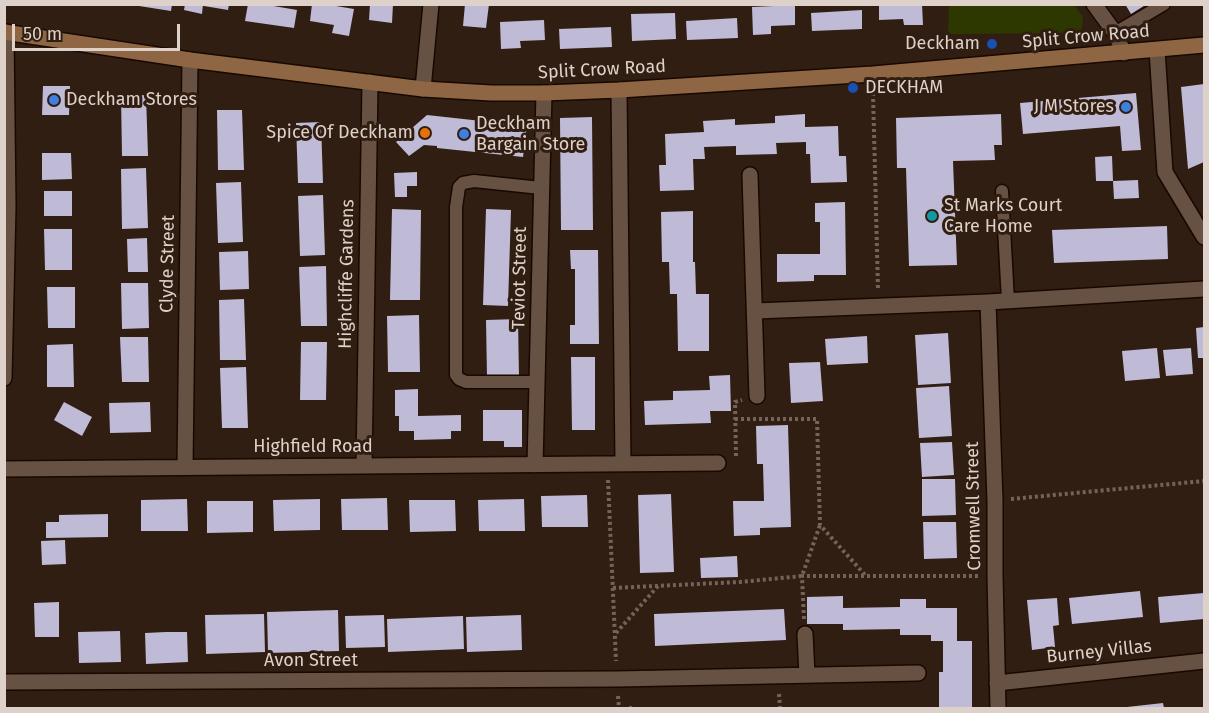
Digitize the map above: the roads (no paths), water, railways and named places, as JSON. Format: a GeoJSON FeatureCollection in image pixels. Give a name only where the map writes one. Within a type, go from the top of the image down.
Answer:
{"type":"FeatureCollection","features":[{"type":"Feature","properties":{"kind":"street"},"geometry":{"type":"LineString","coordinates":[[423,89],[431,4]]}},
{"type":"Feature","properties":{"kind":"street"},"geometry":{"type":"LineString","coordinates":[[1094,4],[1114,33],[1124,53]]}},
{"type":"Feature","properties":{"kind":"street"},"geometry":{"type":"LineString","coordinates":[[4,378],[5,32]]}},
{"type":"Feature","properties":{"kind":"street","name":"Split Crow Road"},"geometry":{"type":"LineString","coordinates":[[5,32],[190,60],[423,89],[491,93],[619,90],[873,74],[1204,45]]}},
{"type":"Feature","properties":{"kind":"street"},"geometry":{"type":"LineString","coordinates":[[1156,50],[1166,172],[1204,237]]}},
{"type":"Feature","properties":{"kind":"street","name":"Clyde Street"},"geometry":{"type":"LineString","coordinates":[[185,467],[190,60]]}},
{"type":"Feature","properties":{"kind":"street","name":"Highcliffe Gardens"},"geometry":{"type":"LineString","coordinates":[[364,466],[370,82]]}},
{"type":"Feature","properties":{"kind":"street"},"geometry":{"type":"LineString","coordinates":[[619,90],[623,464]]}},
{"type":"Feature","properties":{"kind":"street","name":"Teviot Street"},"geometry":{"type":"LineString","coordinates":[[535,465],[544,93]]}},
{"type":"Feature","properties":{"kind":"street"},"geometry":{"type":"LineString","coordinates":[[750,175],[757,396]]}},
{"type":"Feature","properties":{"kind":"street"},"geometry":{"type":"LineString","coordinates":[[755,311],[988,302],[1204,289]]}},
{"type":"Feature","properties":{"kind":"street","name":"Cromwell Street"},"geometry":{"type":"LineString","coordinates":[[988,302],[995,501],[998,708]]}},
{"type":"Feature","properties":{"kind":"street","name":"Highfield Road"},"geometry":{"type":"LineString","coordinates":[[4,469],[718,463]]}},
{"type":"Feature","properties":{"kind":"street"},"geometry":{"type":"LineString","coordinates":[[805,634],[807,675]]}},
{"type":"Feature","properties":{"kind":"street","name":"Burney Villas"},"geometry":{"type":"LineString","coordinates":[[997,683],[1204,661]]}},
{"type":"Feature","properties":{"kind":"street","name":"Avon Street"},"geometry":{"type":"LineString","coordinates":[[4,682],[617,679],[918,673]]}},
{"type":"Feature","properties":{"kind":"lane"},"geometry":{"type":"LineString","coordinates":[[1114,33],[1164,4]]}},
{"type":"Feature","properties":{"kind":"lane"},"geometry":{"type":"LineString","coordinates":[[537,382],[466,382],[456,375],[456,207],[459,187],[464,183],[474,181],[541,188]]}},
{"type":"Feature","properties":{"kind":"lane"},"geometry":{"type":"LineString","coordinates":[[1002,191],[1008,301]]}},
{"type":"Feature","properties":{"kind":"place","name":"Deckham"},"geometry":{"type":"Point","coordinates":[992,44]}},
{"type":"Feature","properties":{"kind":"place","name":"DECKHAM"},"geometry":{"type":"Point","coordinates":[853,88]}},
{"type":"Feature","properties":{"kind":"place","name":"Deckham Stores"},"geometry":{"type":"Point","coordinates":[54,100]}},
{"type":"Feature","properties":{"kind":"place","name":"J M Stores"},"geometry":{"type":"Point","coordinates":[1126,107]}},
{"type":"Feature","properties":{"kind":"place","name":"Spice Of Deckham"},"geometry":{"type":"Point","coordinates":[425,133]}},
{"type":"Feature","properties":{"kind":"place","name":"Deckham Bargain Store"},"geometry":{"type":"Point","coordinates":[464,134]}},
{"type":"Feature","properties":{"kind":"place","name":"St Marks Court Care Home"},"geometry":{"type":"Point","coordinates":[932,216]}}]}
